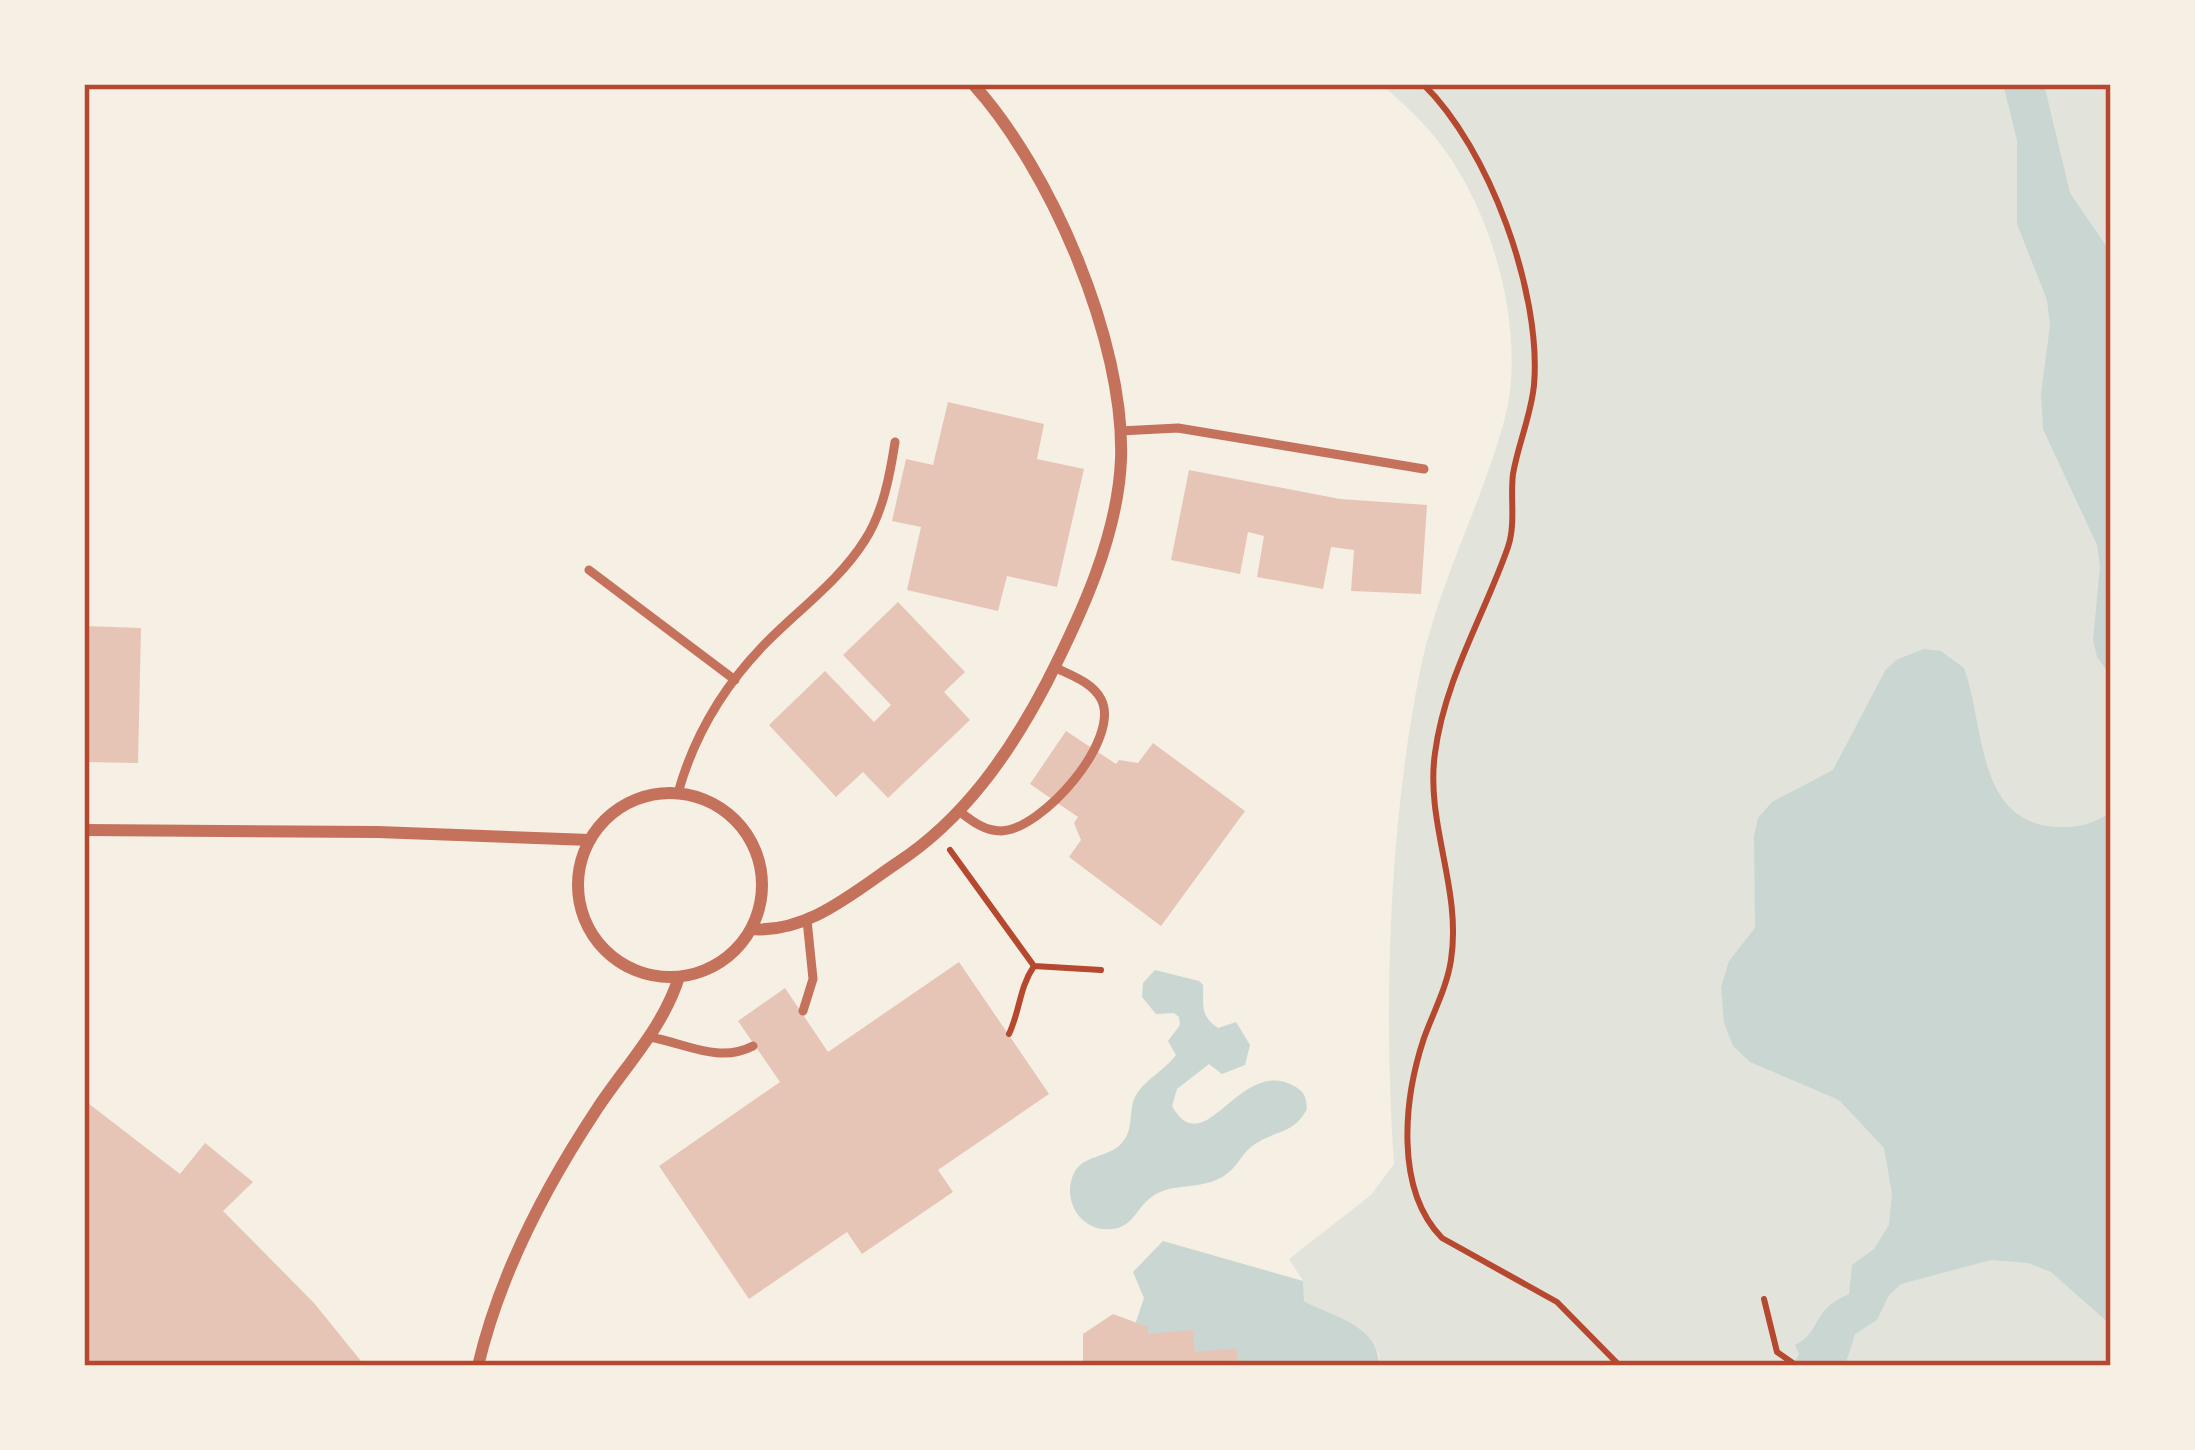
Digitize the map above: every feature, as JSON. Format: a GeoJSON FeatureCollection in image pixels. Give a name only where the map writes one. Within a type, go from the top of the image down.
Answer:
{"type":"FeatureCollection","features":[{"type":"Feature","properties":{"kind":"street"},"geometry":{"type":"LineString","coordinates":[[751,929],[807,920],[910,855],[958,811],[1010,748],[1054,667],[1105,542],[1116,497],[1120,431],[1103,335],[1070,242],[1015,137],[973,84]]}},
{"type":"Feature","properties":{"kind":"street"},"geometry":{"type":"LineString","coordinates":[[678,793],[722,808],[742,826],[756,850],[762,876],[760,904],[751,929],[730,954],[706,970],[679,977],[650,975],[623,964],[602,946],[586,923],[579,881],[590,839],[624,805],[646,795],[678,793]]}},
{"type":"Feature","properties":{"kind":"street"},"geometry":{"type":"LineString","coordinates":[[84,830],[590,839]]}},
{"type":"Feature","properties":{"kind":"street"},"geometry":{"type":"LineString","coordinates":[[478,1366],[493,1313],[554,1178],[671,1002],[679,977]]}},
{"type":"Feature","properties":{"kind":"lane"},"geometry":{"type":"LineString","coordinates":[[1120,431],[1178,428],[1424,469]]}},
{"type":"Feature","properties":{"kind":"lane"},"geometry":{"type":"LineString","coordinates":[[678,793],[695,744],[735,680],[867,538],[895,442]]}},
{"type":"Feature","properties":{"kind":"lane"},"geometry":{"type":"LineString","coordinates":[[589,569],[735,680]]}},
{"type":"Feature","properties":{"kind":"lane"},"geometry":{"type":"LineString","coordinates":[[958,811],[989,830],[1024,826],[1057,801],[1093,749],[1105,725],[1101,699],[1090,687],[1054,667]]}},
{"type":"Feature","properties":{"kind":"lane"},"geometry":{"type":"LineString","coordinates":[[803,1010],[813,979],[807,920]]}},
{"type":"Feature","properties":{"kind":"lane"},"geometry":{"type":"LineString","coordinates":[[649,1037],[712,1054],[736,1054],[752,1046]]}},
{"type":"Feature","properties":{"kind":"path"},"geometry":{"type":"LineString","coordinates":[[1424,84],[1464,134],[1509,235],[1526,295],[1534,357],[1531,403],[1512,482],[1509,544],[1459,659],[1435,752],[1435,815],[1452,893],[1453,936],[1447,978],[1414,1072],[1409,1142],[1413,1178],[1428,1223],[1442,1238],[1557,1302],[1620,1366]]}},
{"type":"Feature","properties":{"kind":"path"},"geometry":{"type":"LineString","coordinates":[[937,832],[1034,966]]}},
{"type":"Feature","properties":{"kind":"path"},"geometry":{"type":"LineString","coordinates":[[1034,966],[1102,970]]}},
{"type":"Feature","properties":{"kind":"path"},"geometry":{"type":"LineString","coordinates":[[1009,1034],[1022,985],[1034,966]]}},
{"type":"Feature","properties":{"kind":"path"},"geometry":{"type":"LineString","coordinates":[[1764,1299],[1770,1336],[1785,1361],[1797,1366]]}},
{"type":"Feature","properties":{"kind":"shaded area"},"geometry":{"type":"Polygon","coordinates":[[[1381,84],[2111,84],[2111,1366],[1379,1366],[1373,1344],[1304,1301],[1303,1281],[1289,1259],[1371,1195],[1394,1164],[1391,914],[1410,726],[1429,635],[1494,455],[1510,392],[1509,319],[1479,210],[1437,140],[1381,84]]]}},
{"type":"Feature","properties":{"kind":"shaded area"},"geometry":{"type":"Polygon","coordinates":[[[2003,84],[2044,84],[2070,193],[2111,253],[2111,676],[2097,657],[2093,640],[2100,566],[2097,545],[2043,429],[2041,394],[2050,325],[2047,300],[2017,224],[2017,140],[2003,84]]]}},
{"type":"Feature","properties":{"kind":"shaded area"},"geometry":{"type":"Polygon","coordinates":[[[1924,649],[1941,651],[1964,668],[1988,767],[2011,808],[2030,821],[2057,827],[2086,824],[2111,812],[2111,1325],[2051,1272],[2028,1263],[1991,1260],[1901,1284],[1889,1295],[1877,1320],[1855,1334],[1845,1366],[1793,1366],[1799,1354],[1795,1345],[1810,1334],[1828,1307],[1849,1294],[1852,1265],[1874,1249],[1889,1225],[1892,1194],[1884,1148],[1839,1100],[1750,1062],[1733,1046],[1724,1023],[1721,987],[1729,961],[1755,928],[1758,818],[1772,802],[1833,770],[1886,669],[1924,649]]]}},
{"type":"Feature","properties":{"kind":"shaded area"},"geometry":{"type":"Polygon","coordinates":[[[1155,970],[1199,981],[1208,1019],[1218,1028],[1236,1022],[1250,1045],[1245,1065],[1222,1074],[1209,1064],[1177,1089],[1172,1106],[1185,1121],[1197,1123],[1211,1117],[1257,1084],[1275,1080],[1301,1090],[1307,1109],[1290,1127],[1249,1149],[1225,1175],[1159,1192],[1125,1224],[1101,1229],[1076,1213],[1071,1183],[1083,1163],[1124,1140],[1136,1095],[1176,1055],[1168,1041],[1180,1025],[1179,1017],[1156,1014],[1142,997],[1143,983],[1155,970]]]}},
{"type":"Feature","properties":{"kind":"shaded area"},"geometry":{"type":"Polygon","coordinates":[[[1163,1241],[1303,1281],[1304,1301],[1363,1332],[1372,1341],[1379,1366],[1121,1366],[1144,1298],[1133,1272],[1163,1241]]]}},
{"type":"Feature","properties":{"kind":"building"},"geometry":{"type":"Polygon","coordinates":[[[948,402],[1044,424],[1037,459],[1084,469],[1057,587],[1007,576],[998,611],[907,590],[921,527],[892,521],[906,459],[933,465],[948,402]]]}},
{"type":"Feature","properties":{"kind":"building"},"geometry":{"type":"Polygon","coordinates":[[[1189,470],[1340,499],[1427,505],[1421,594],[1351,591],[1354,550],[1331,547],[1323,589],[1257,577],[1264,536],[1248,532],[1240,574],[1171,560],[1189,470]]]}},
{"type":"Feature","properties":{"kind":"building"},"geometry":{"type":"Polygon","coordinates":[[[898,602],[965,672],[944,692],[970,720],[888,798],[863,772],[836,797],[769,725],[825,671],[874,722],[891,705],[843,655],[898,602]]]}},
{"type":"Feature","properties":{"kind":"building"},"geometry":{"type":"Polygon","coordinates":[[[84,626],[141,628],[138,763],[84,762],[84,626]]]}},
{"type":"Feature","properties":{"kind":"building"},"geometry":{"type":"Polygon","coordinates":[[[1066,731],[1116,764],[1119,760],[1138,763],[1153,743],[1245,811],[1161,926],[1069,857],[1081,840],[1074,823],[1078,817],[1030,784],[1066,731]]]}},
{"type":"Feature","properties":{"kind":"building"},"geometry":{"type":"Polygon","coordinates":[[[959,962],[1049,1094],[938,1170],[953,1192],[862,1254],[847,1232],[749,1299],[659,1166],[780,1082],[738,1021],[785,988],[828,1052],[959,962]]]}},
{"type":"Feature","properties":{"kind":"building"},"geometry":{"type":"Polygon","coordinates":[[[84,1100],[180,1174],[205,1143],[253,1182],[223,1211],[314,1303],[365,1366],[84,1366],[84,1100]]]}},
{"type":"Feature","properties":{"kind":"building"},"geometry":{"type":"Polygon","coordinates":[[[1113,1314],[1148,1327],[1148,1334],[1193,1330],[1195,1352],[1236,1348],[1238,1366],[1167,1366],[1166,1361],[1149,1366],[1083,1366],[1083,1334],[1113,1314]]]}}]}
